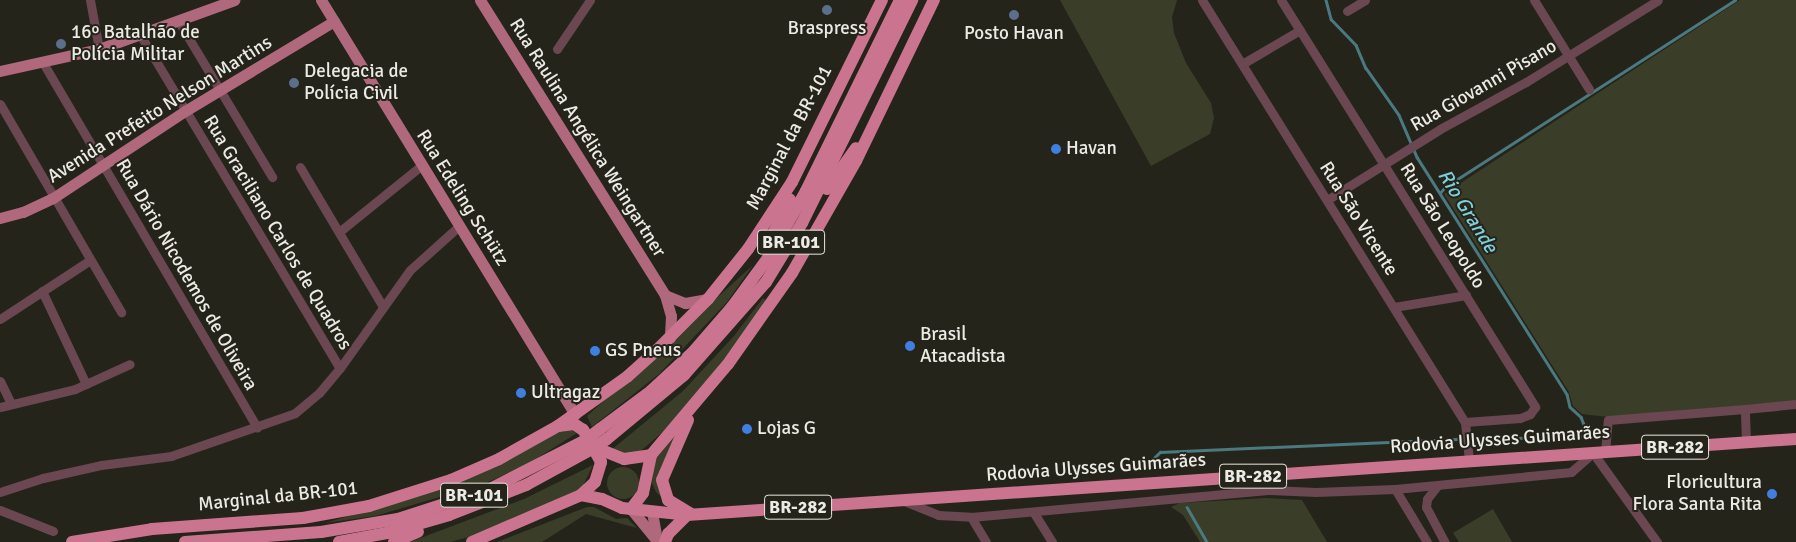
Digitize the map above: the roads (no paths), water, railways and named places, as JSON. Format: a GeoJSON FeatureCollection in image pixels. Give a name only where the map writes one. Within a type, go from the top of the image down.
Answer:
{"type":"FeatureCollection","features":[{"type":"Feature","properties":{"kind":"highway","name":"Marginal da BR-101"},"geometry":{"type":"LineString","coordinates":[[72,542],[152,529],[259,522],[334,513],[412,494],[499,459],[558,426],[593,402],[670,338],[708,299],[774,212],[816,134],[882,0]]}},
{"type":"Feature","properties":{"kind":"highway","name":"BR-101"},"geometry":{"type":"LineString","coordinates":[[604,440],[683,362],[749,284],[795,213],[900,0]]}},
{"type":"Feature","properties":{"kind":"highway","name":"BR-101"},"geometry":{"type":"LineString","coordinates":[[185,542],[355,528],[429,510],[488,490],[604,440],[664,394],[705,354],[766,282],[802,223],[912,0]]}},
{"type":"Feature","properties":{"kind":"highway"},"geometry":{"type":"LineString","coordinates":[[631,509],[645,486],[651,455],[694,407],[778,293],[856,161],[934,0]]}},
{"type":"Feature","properties":{"kind":"highway"},"geometry":{"type":"LineString","coordinates":[[802,223],[875,121]]}},
{"type":"Feature","properties":{"kind":"highway"},"geometry":{"type":"LineString","coordinates":[[749,284],[800,179],[816,134]]}},
{"type":"Feature","properties":{"kind":"highway"},"geometry":{"type":"LineString","coordinates":[[593,402],[585,416],[604,440],[624,459],[651,455]]}},
{"type":"Feature","properties":{"kind":"highway"},"geometry":{"type":"LineString","coordinates":[[660,542],[691,515],[672,504],[664,494],[662,480],[694,407]]}},
{"type":"Feature","properties":{"kind":"highway"},"geometry":{"type":"LineString","coordinates":[[472,542],[581,495],[594,482],[601,462],[579,426],[558,426]]}},
{"type":"Feature","properties":{"kind":"highway","name":"Rodovia Ulysses Guimarães"},"geometry":{"type":"LineString","coordinates":[[581,495],[631,509],[691,515],[1796,439]]}},
{"type":"Feature","properties":{"kind":"highway"},"geometry":{"type":"LineString","coordinates":[[604,440],[608,462],[602,490],[608,502]]}},
{"type":"Feature","properties":{"kind":"highway","name":"BR-101"},"geometry":{"type":"LineString","coordinates":[[339,542],[414,527],[506,494],[587,446]]}},
{"type":"Feature","properties":{"kind":"highway"},"geometry":{"type":"LineString","coordinates":[[645,486],[652,512]]}},
{"type":"Feature","properties":{"kind":"highway"},"geometry":{"type":"LineString","coordinates":[[394,542],[506,494]]}},
{"type":"Feature","properties":{"kind":"highway"},"geometry":{"type":"LineString","coordinates":[[259,522],[355,528]]}},
{"type":"Feature","properties":{"kind":"main road"},"geometry":{"type":"LineString","coordinates":[[0,71],[99,49],[179,22],[211,4],[234,0]]}},
{"type":"Feature","properties":{"kind":"main road","name":"Rua Edeling Schütz"},"geometry":{"type":"LineString","coordinates":[[320,0],[575,414]]}},
{"type":"Feature","properties":{"kind":"main road","name":"Rua Raulina Angélica Weingartner"},"geometry":{"type":"LineString","coordinates":[[480,0],[665,295],[672,316],[670,338]]}},
{"type":"Feature","properties":{"kind":"main road","name":"Avenida Prefeito Nelson Martins"},"geometry":{"type":"LineString","coordinates":[[0,218],[23,212],[53,198],[186,112],[334,21]]}},
{"type":"Feature","properties":{"kind":"main road"},"geometry":{"type":"LineString","coordinates":[[665,295],[685,303],[708,299]]}},
{"type":"Feature","properties":{"kind":"main road"},"geometry":{"type":"LineString","coordinates":[[631,509],[660,542]]}},
{"type":"Feature","properties":{"kind":"main road"},"geometry":{"type":"LineString","coordinates":[[652,512],[660,542]]}},
{"type":"Feature","properties":{"kind":"street"},"geometry":{"type":"LineString","coordinates":[[90,0],[99,49]]}},
{"type":"Feature","properties":{"kind":"street"},"geometry":{"type":"LineString","coordinates":[[557,49],[590,0]]}},
{"type":"Feature","properties":{"kind":"street","name":"Rua São Vicente"},"geometry":{"type":"LineString","coordinates":[[1202,0],[1465,422],[1469,460]]}},
{"type":"Feature","properties":{"kind":"street","name":"Rua São Leopoldo"},"geometry":{"type":"LineString","coordinates":[[1281,0],[1535,407],[1530,414],[1520,418],[1465,422]]}},
{"type":"Feature","properties":{"kind":"street"},"geometry":{"type":"LineString","coordinates":[[1347,11],[1365,0]]}},
{"type":"Feature","properties":{"kind":"street"},"geometry":{"type":"LineString","coordinates":[[1534,0],[1589,89]]}},
{"type":"Feature","properties":{"kind":"street","name":"Rua Giovanni Pisano"},"geometry":{"type":"LineString","coordinates":[[1328,200],[1408,149],[1568,56],[1658,0]]}},
{"type":"Feature","properties":{"kind":"street"},"geometry":{"type":"LineString","coordinates":[[179,22],[218,92],[272,177]]}},
{"type":"Feature","properties":{"kind":"street"},"geometry":{"type":"LineString","coordinates":[[1242,64],[1300,30]]}},
{"type":"Feature","properties":{"kind":"street","name":"Rua Graciliano Carlos de Quadros"},"geometry":{"type":"LineString","coordinates":[[141,36],[340,368]]}},
{"type":"Feature","properties":{"kind":"street","name":"Rua Dário Nicodemos de Oliveira"},"geometry":{"type":"LineString","coordinates":[[42,62],[257,428]]}},
{"type":"Feature","properties":{"kind":"street"},"geometry":{"type":"LineString","coordinates":[[0,104],[121,312]]}},
{"type":"Feature","properties":{"kind":"street"},"geometry":{"type":"LineString","coordinates":[[339,232],[422,165]]}},
{"type":"Feature","properties":{"kind":"street"},"geometry":{"type":"LineString","coordinates":[[300,167],[382,305]]}},
{"type":"Feature","properties":{"kind":"street"},"geometry":{"type":"LineString","coordinates":[[0,492],[94,466],[172,456],[257,428],[302,408],[340,368],[382,305],[410,270],[459,226]]}},
{"type":"Feature","properties":{"kind":"street"},"geometry":{"type":"LineString","coordinates":[[0,319],[90,260]]}},
{"type":"Feature","properties":{"kind":"street"},"geometry":{"type":"LineString","coordinates":[[42,291],[86,384]]}},
{"type":"Feature","properties":{"kind":"street"},"geometry":{"type":"LineString","coordinates":[[1394,307],[1466,295]]}},
{"type":"Feature","properties":{"kind":"street"},"geometry":{"type":"LineString","coordinates":[[0,407],[86,384],[130,364]]}},
{"type":"Feature","properties":{"kind":"street"},"geometry":{"type":"LineString","coordinates":[[0,381],[11,404]]}},
{"type":"Feature","properties":{"kind":"street"},"geometry":{"type":"LineString","coordinates":[[900,500],[938,515],[971,517],[1034,513],[1154,498],[1268,490],[1316,492],[1394,489],[1570,472],[1599,452],[1608,420],[1796,404]]}},
{"type":"Feature","properties":{"kind":"street"},"geometry":{"type":"LineString","coordinates":[[1745,409],[1746,442]]}},
{"type":"Feature","properties":{"kind":"street"},"geometry":{"type":"LineString","coordinates":[[1599,452],[1657,542]]}},
{"type":"Feature","properties":{"kind":"street"},"geometry":{"type":"LineString","coordinates":[[1438,486],[1427,499],[1426,506],[1445,542]]}},
{"type":"Feature","properties":{"kind":"street"},"geometry":{"type":"LineString","coordinates":[[1394,489],[1427,542]]}},
{"type":"Feature","properties":{"kind":"street"},"geometry":{"type":"LineString","coordinates":[[0,510],[53,531]]}},
{"type":"Feature","properties":{"kind":"street"},"geometry":{"type":"LineString","coordinates":[[1034,513],[1052,542]]}},
{"type":"Feature","properties":{"kind":"street"},"geometry":{"type":"LineString","coordinates":[[971,517],[986,542]]}},
{"type":"Feature","properties":{"kind":"waterway","name":"Rio Grande"},"geometry":{"type":"LineString","coordinates":[[1326,0],[1331,19],[1356,45],[1366,68],[1399,115],[1417,157],[1567,394],[1570,407],[1581,417],[1589,437],[1486,439]]}},
{"type":"Feature","properties":{"kind":"waterway"},"geometry":{"type":"LineString","coordinates":[[1440,193],[1445,187],[1735,0]]}},
{"type":"Feature","properties":{"kind":"waterway"},"geometry":{"type":"LineString","coordinates":[[1156,468],[1153,459],[1160,452],[1457,439]]}},
{"type":"Feature","properties":{"kind":"waterway"},"geometry":{"type":"LineString","coordinates":[[1187,507],[1207,542]]}},
{"type":"Feature","properties":{"kind":"place","name":"Braspress"},"geometry":{"type":"Point","coordinates":[827,10]}},
{"type":"Feature","properties":{"kind":"place","name":"Posto Havan"},"geometry":{"type":"Point","coordinates":[1014,15]}},
{"type":"Feature","properties":{"kind":"place","name":"16º Batalhão de Polícia Militar"},"geometry":{"type":"Point","coordinates":[61,44]}},
{"type":"Feature","properties":{"kind":"place","name":"Delegacia de Polícia Civil"},"geometry":{"type":"Point","coordinates":[294,83]}},
{"type":"Feature","properties":{"kind":"place","name":"Havan"},"geometry":{"type":"Point","coordinates":[1056,149]}},
{"type":"Feature","properties":{"kind":"place","name":"Brasil Atacadista"},"geometry":{"type":"Point","coordinates":[910,346]}},
{"type":"Feature","properties":{"kind":"place","name":"GS Pneus"},"geometry":{"type":"Point","coordinates":[595,351]}},
{"type":"Feature","properties":{"kind":"place","name":"Ultragaz"},"geometry":{"type":"Point","coordinates":[521,393]}},
{"type":"Feature","properties":{"kind":"place","name":"Lojas G"},"geometry":{"type":"Point","coordinates":[747,429]}},
{"type":"Feature","properties":{"kind":"place","name":"Floricultura Flora Santa Rita"},"geometry":{"type":"Point","coordinates":[1772,494]}}]}
